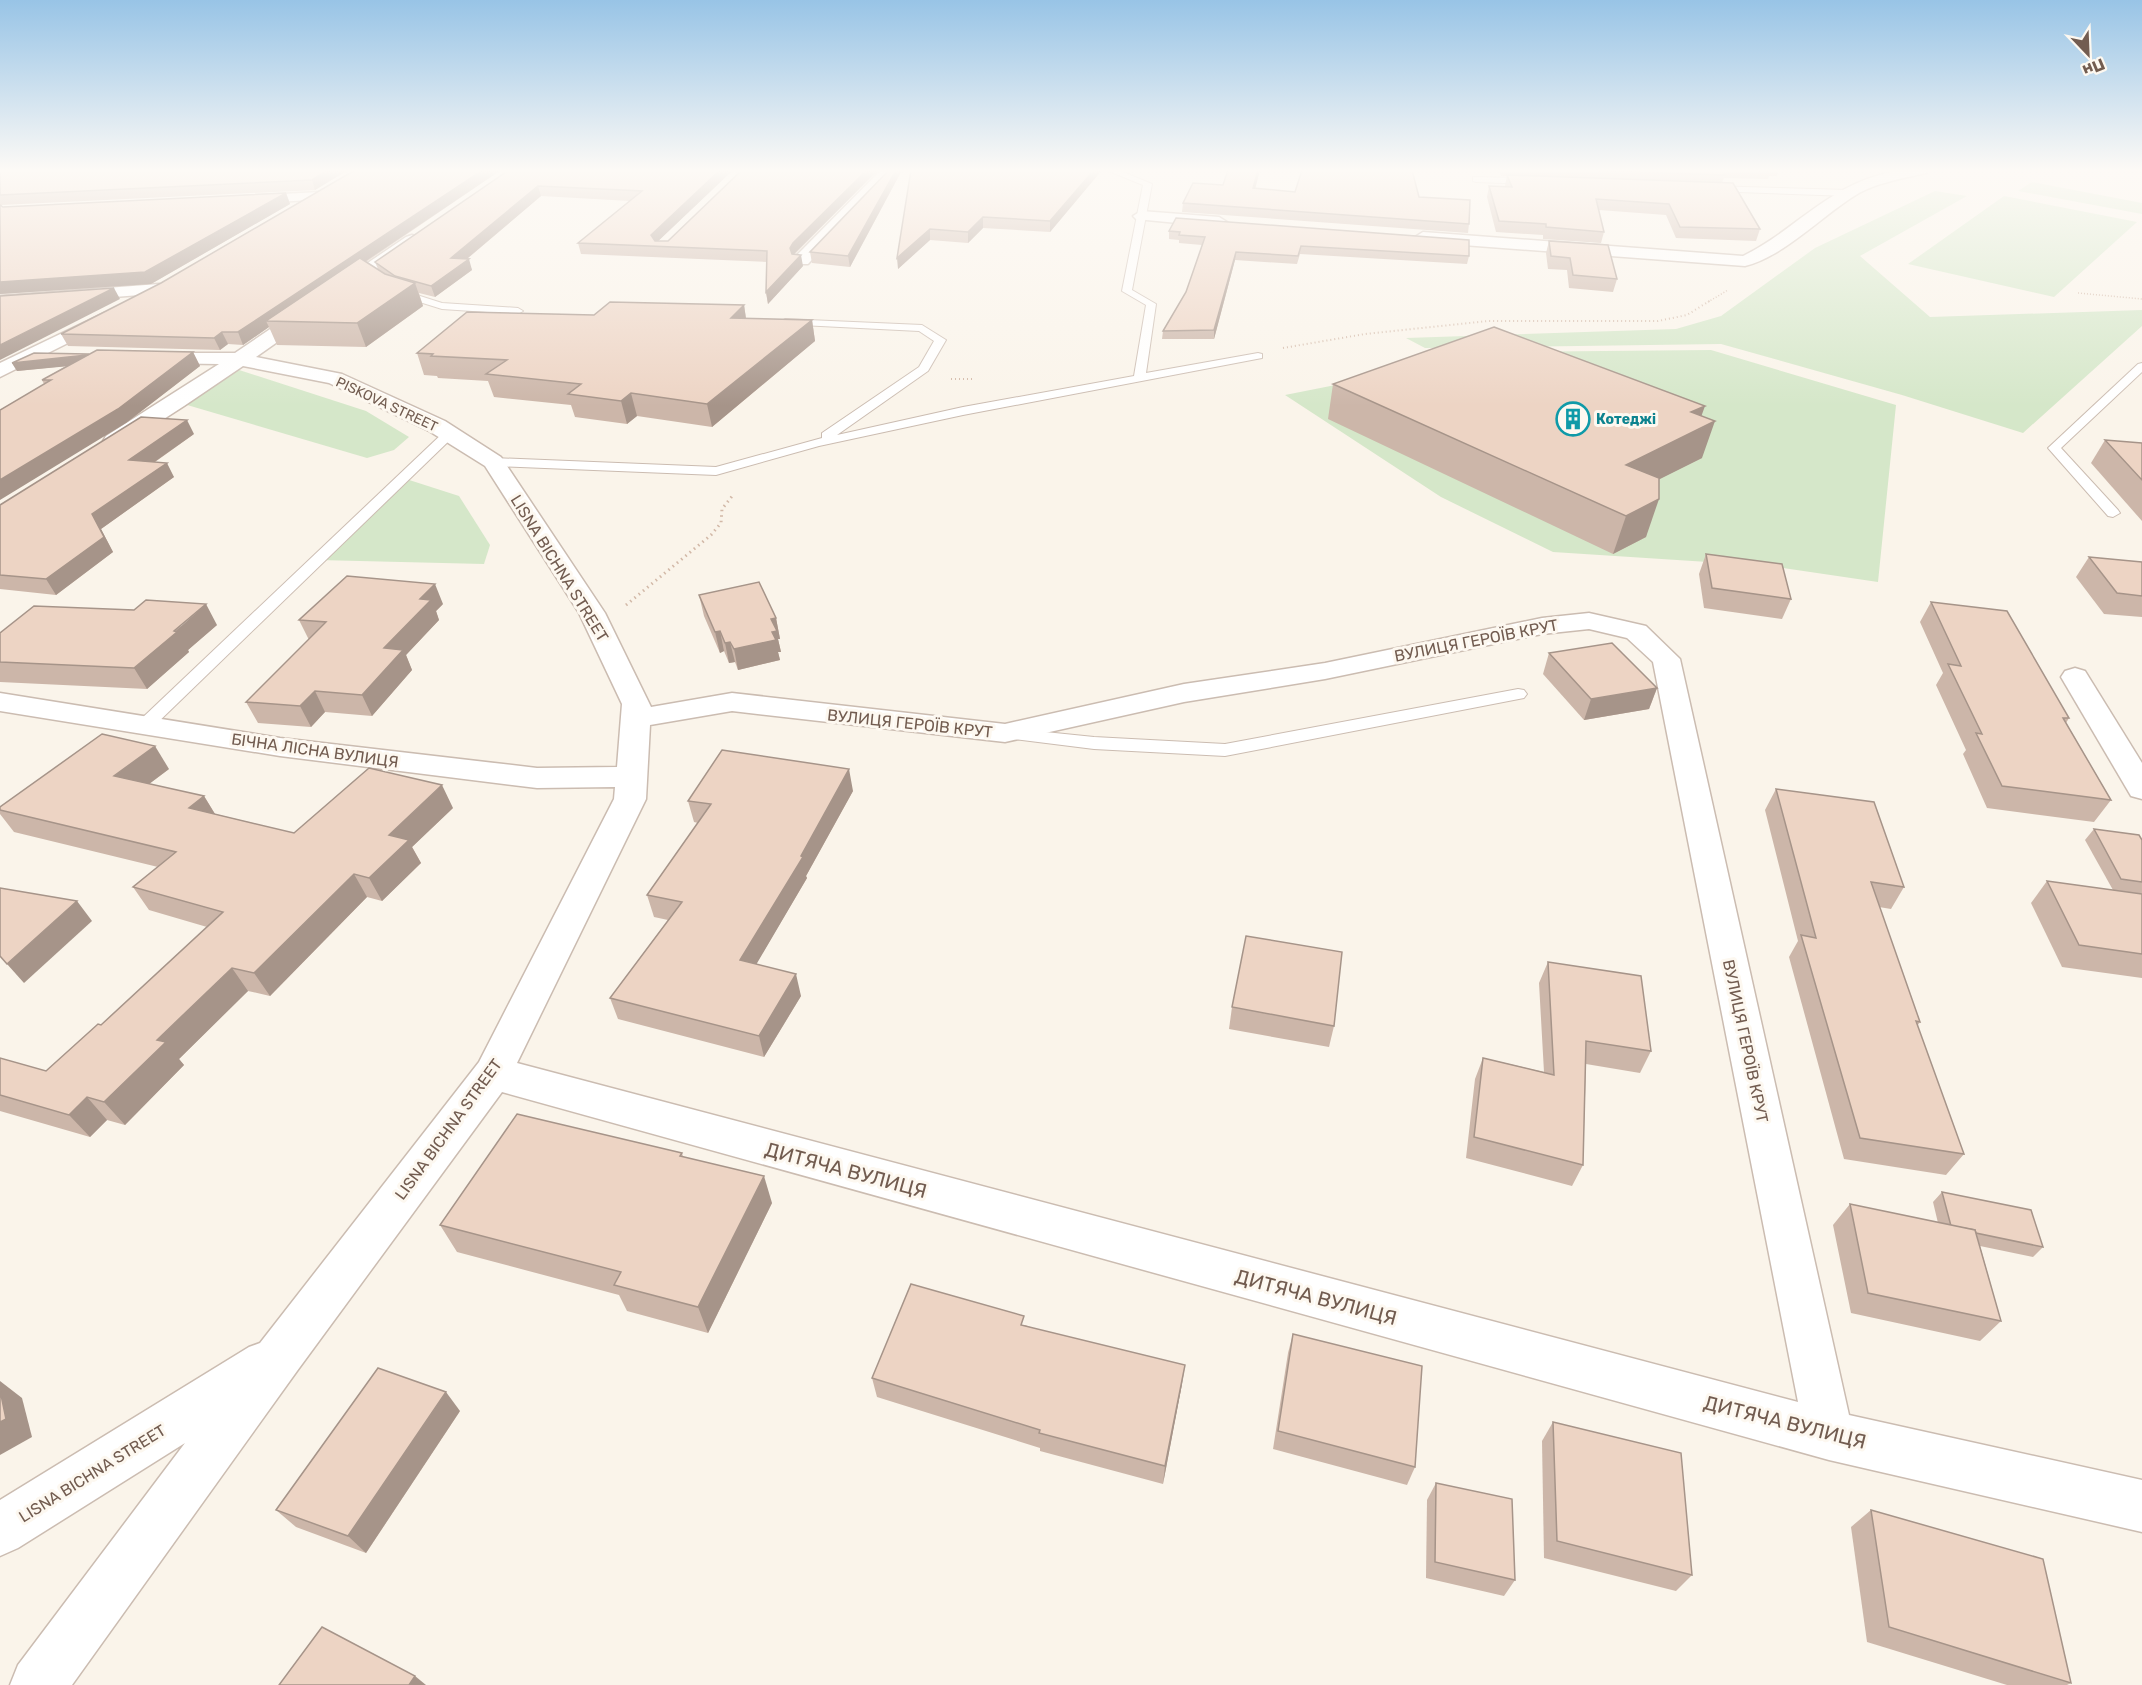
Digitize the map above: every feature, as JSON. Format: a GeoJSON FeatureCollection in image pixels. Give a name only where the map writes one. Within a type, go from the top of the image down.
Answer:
{"type":"FeatureCollection","features":[{"type":"Feature","properties":{"kind":"street"},"geometry":{"type":"LineString","coordinates":[[98,451],[177,402],[403,249]]}},
{"type":"Feature","properties":{"kind":"street"},"geometry":{"type":"LineString","coordinates":[[802,260],[813,249]]}},
{"type":"Feature","properties":{"kind":"street"},"geometry":{"type":"LineString","coordinates":[[1582,249],[1745,261],[1769,249]]}},
{"type":"Feature","properties":{"kind":"street"},"geometry":{"type":"LineString","coordinates":[[0,301],[164,286],[0,371]]}},
{"type":"Feature","properties":{"kind":"street"},"geometry":{"type":"LineString","coordinates":[[38,353],[74,354]]}},
{"type":"Feature","properties":{"kind":"street","name":"PISKOVA STREET"},"geometry":{"type":"LineString","coordinates":[[132,356],[238,359],[335,378],[437,426],[493,462]]}},
{"type":"Feature","properties":{"kind":"street","name":"LISNA BICHNA STREET"},"geometry":{"type":"LineString","coordinates":[[0,1530],[280,1355],[493,1073],[630,799],[637,704],[592,613],[493,462]]}},
{"type":"Feature","properties":{"kind":"street","name":"ВУЛИЦЯ ГЕРОЇВ КРУТ"},"geometry":{"type":"LineString","coordinates":[[636,719],[732,702],[1005,733],[1184,693],[1325,671],[1542,626],[1589,621],[1636,632],[1666,659],[1829,1435]]}},
{"type":"Feature","properties":{"kind":"street"},"geometry":{"type":"LineString","coordinates":[[2075,676],[2142,789]]}},
{"type":"Feature","properties":{"kind":"street","name":"БІЧНА ЛІСНА ВУЛИЦЯ"},"geometry":{"type":"LineString","coordinates":[[0,702],[280,747],[537,778],[632,777]]}},
{"type":"Feature","properties":{"kind":"street","name":"ДИТЯЧА ВУЛИЦЯ"},"geometry":{"type":"LineString","coordinates":[[493,1073],[1829,1435],[2142,1506]]}},
{"type":"Feature","properties":{"kind":"street"},"geometry":{"type":"LineString","coordinates":[[38,1685],[280,1355]]}},
{"type":"Feature","properties":{"kind":"lane"},"geometry":{"type":"LineString","coordinates":[[1135,249],[1127,291],[1151,304],[1139,379]]}},
{"type":"Feature","properties":{"kind":"lane"},"geometry":{"type":"LineString","coordinates":[[390,288],[409,298],[442,306],[518,311]]}},
{"type":"Feature","properties":{"kind":"lane"},"geometry":{"type":"LineString","coordinates":[[773,322],[922,328],[940,340],[924,369],[817,443]]}},
{"type":"Feature","properties":{"kind":"lane"},"geometry":{"type":"LineString","coordinates":[[493,462],[716,471],[817,443],[963,411],[1258,356]]}},
{"type":"Feature","properties":{"kind":"lane"},"geometry":{"type":"LineString","coordinates":[[2113,513],[2054,448],[2142,366]]}},
{"type":"Feature","properties":{"kind":"lane"},"geometry":{"type":"LineString","coordinates":[[145,725],[449,434]]}},
{"type":"Feature","properties":{"kind":"lane"},"geometry":{"type":"LineString","coordinates":[[1005,733],[1094,743],[1226,750],[1518,694]]}},
{"type":"Feature","properties":{"kind":"path"},"geometry":{"type":"LineString","coordinates":[[1258,356],[1292,345],[1365,334],[1488,321],[1658,321],[1687,315],[1729,290],[1724,274],[1745,261]]}},
{"type":"Feature","properties":{"kind":"path"},"geometry":{"type":"LineString","coordinates":[[2078,293],[2142,299]]}},
{"type":"Feature","properties":{"kind":"path"},"geometry":{"type":"LineString","coordinates":[[605,640],[629,601],[711,536],[721,523],[722,509],[739,490]]}},
{"type":"Feature","properties":{"kind":"green space"},"geometry":{"type":"Polygon","coordinates":[[[1814,249],[1873,249],[1860,256],[1930,317],[2142,310],[2142,326],[2023,433],[1902,395],[1721,344],[1425,348],[1406,338],[1676,329],[1721,316],[1814,249]]]}},
{"type":"Feature","properties":{"kind":"green space"},"geometry":{"type":"Polygon","coordinates":[[[1930,249],[2108,249],[2054,297],[1908,264],[1930,249]]]}},
{"type":"Feature","properties":{"kind":"green space"},"geometry":{"type":"Polygon","coordinates":[[[1711,350],[1896,405],[1878,582],[1770,566],[1553,552],[1441,497],[1285,395],[1502,352],[1711,350]]]}},
{"type":"Feature","properties":{"kind":"green space"},"geometry":{"type":"Polygon","coordinates":[[[230,367],[366,411],[409,437],[394,450],[367,458],[177,402],[230,367]]]}},
{"type":"Feature","properties":{"kind":"green space"},"geometry":{"type":"Polygon","coordinates":[[[403,478],[459,496],[490,545],[484,564],[318,560],[403,478]]]}},
{"type":"Feature","properties":{"kind":"building"},"geometry":{"type":"Polygon","coordinates":[[[0,249],[187,249],[145,272],[0,282],[0,249]]]}},
{"type":"Feature","properties":{"kind":"building"},"geometry":{"type":"Polygon","coordinates":[[[220,249],[364,249],[238,332],[222,332],[214,338],[61,334],[161,283],[220,249]]]}},
{"type":"Feature","properties":{"kind":"building"},"geometry":{"type":"Polygon","coordinates":[[[394,249],[462,249],[451,258],[469,259],[431,286],[395,276],[375,262],[394,249]]]}},
{"type":"Feature","properties":{"kind":"building"},"geometry":{"type":"Polygon","coordinates":[[[711,249],[790,249],[792,254],[801,255],[766,292],[767,251],[711,249]]]}},
{"type":"Feature","properties":{"kind":"building"},"geometry":{"type":"Polygon","coordinates":[[[813,249],[852,249],[848,256],[810,252],[813,249]]]}},
{"type":"Feature","properties":{"kind":"building"},"geometry":{"type":"Polygon","coordinates":[[[898,249],[908,249],[897,258],[898,249]]]}},
{"type":"Feature","properties":{"kind":"building"},"geometry":{"type":"Polygon","coordinates":[[[1201,249],[1300,249],[1298,256],[1236,252],[1214,330],[1163,331],[1186,292],[1201,249]]]}},
{"type":"Feature","properties":{"kind":"building"},"geometry":{"type":"Polygon","coordinates":[[[1345,249],[1469,249],[1469,256],[1345,249]]]}},
{"type":"Feature","properties":{"kind":"building"},"geometry":{"type":"Polygon","coordinates":[[[1550,249],[1609,249],[1617,279],[1573,275],[1570,258],[1551,256],[1550,249]]]}},
{"type":"Feature","properties":{"kind":"building"},"geometry":{"type":"Polygon","coordinates":[[[360,258],[385,274],[415,283],[357,323],[266,321],[360,258]]]}},
{"type":"Feature","properties":{"kind":"building"},"geometry":{"type":"Polygon","coordinates":[[[114,288],[0,345],[0,296],[114,288]]]}},
{"type":"Feature","properties":{"kind":"building"},"geometry":{"type":"Polygon","coordinates":[[[610,302],[744,305],[731,318],[812,320],[707,404],[631,393],[621,401],[568,394],[581,384],[486,374],[507,360],[431,356],[433,354],[417,353],[467,312],[594,315],[610,302]]]}},
{"type":"Feature","properties":{"kind":"building"},"geometry":{"type":"Polygon","coordinates":[[[1494,327],[1705,406],[1691,412],[1715,421],[1626,465],[1659,478],[1659,499],[1626,516],[1333,384],[1494,327]]]}},
{"type":"Feature","properties":{"kind":"building"},"geometry":{"type":"Polygon","coordinates":[[[97,350],[193,352],[118,409],[0,480],[0,410],[51,380],[42,380],[97,350]]]}},
{"type":"Feature","properties":{"kind":"building"},"geometry":{"type":"Polygon","coordinates":[[[34,353],[89,354],[12,363],[34,353]]]}},
{"type":"Feature","properties":{"kind":"building"},"geometry":{"type":"Polygon","coordinates":[[[141,417],[187,420],[129,460],[167,463],[92,514],[104,537],[46,579],[0,575],[0,505],[141,417]]]}},
{"type":"Feature","properties":{"kind":"building"},"geometry":{"type":"Polygon","coordinates":[[[2105,440],[2142,443],[2142,480],[2105,440]]]}},
{"type":"Feature","properties":{"kind":"building"},"geometry":{"type":"Polygon","coordinates":[[[1706,554],[1782,564],[1791,599],[1712,588],[1706,554]]]}},
{"type":"Feature","properties":{"kind":"building"},"geometry":{"type":"Polygon","coordinates":[[[2089,557],[2142,562],[2142,596],[2117,593],[2089,557]]]}},
{"type":"Feature","properties":{"kind":"building"},"geometry":{"type":"Polygon","coordinates":[[[347,576],[435,584],[420,599],[431,600],[384,648],[403,650],[362,695],[315,691],[300,706],[246,702],[326,622],[299,620],[347,576]]]}},
{"type":"Feature","properties":{"kind":"building"},"geometry":{"type":"Polygon","coordinates":[[[759,582],[776,618],[771,619],[777,631],[772,632],[776,640],[734,649],[730,642],[725,643],[720,631],[715,632],[699,595],[759,582]]]}},
{"type":"Feature","properties":{"kind":"building"},"geometry":{"type":"Polygon","coordinates":[[[146,600],[206,604],[134,668],[0,662],[0,633],[34,606],[134,610],[146,600]]]}},
{"type":"Feature","properties":{"kind":"building"},"geometry":{"type":"Polygon","coordinates":[[[1931,602],[2007,611],[2069,718],[2063,718],[2111,800],[2002,786],[1976,733],[1982,734],[1948,664],[1961,666],[1931,602]]]}},
{"type":"Feature","properties":{"kind":"building"},"geometry":{"type":"Polygon","coordinates":[[[1612,643],[1657,688],[1591,699],[1549,653],[1612,643]]]}},
{"type":"Feature","properties":{"kind":"building"},"geometry":{"type":"Polygon","coordinates":[[[102,734],[155,746],[114,776],[204,796],[189,808],[294,833],[369,768],[442,785],[389,835],[409,840],[369,878],[354,874],[254,973],[232,968],[157,1040],[166,1042],[104,1102],[87,1097],[69,1115],[0,1095],[0,1058],[46,1071],[98,1024],[101,1025],[223,912],[133,887],[176,852],[0,810],[0,807],[102,734]]]}},
{"type":"Feature","properties":{"kind":"building"},"geometry":{"type":"Polygon","coordinates":[[[722,750],[849,769],[801,856],[803,857],[740,960],[796,974],[759,1036],[610,998],[682,902],[647,895],[711,804],[688,801],[722,750]]]}},
{"type":"Feature","properties":{"kind":"building"},"geometry":{"type":"Polygon","coordinates":[[[1776,789],[1874,802],[1904,887],[1871,882],[1920,1022],[1916,1021],[1964,1154],[1860,1138],[1801,935],[1816,938],[1776,789]]]}},
{"type":"Feature","properties":{"kind":"building"},"geometry":{"type":"Polygon","coordinates":[[[2094,829],[2139,835],[2142,840],[2142,882],[2121,879],[2094,829]]]}},
{"type":"Feature","properties":{"kind":"building"},"geometry":{"type":"Polygon","coordinates":[[[2047,881],[2142,894],[2142,954],[2079,945],[2047,881]]]}},
{"type":"Feature","properties":{"kind":"building"},"geometry":{"type":"Polygon","coordinates":[[[0,888],[77,901],[7,964],[0,956],[0,888]]]}},
{"type":"Feature","properties":{"kind":"building"},"geometry":{"type":"Polygon","coordinates":[[[1246,936],[1342,952],[1334,1026],[1232,1007],[1246,936]]]}},
{"type":"Feature","properties":{"kind":"building"},"geometry":{"type":"Polygon","coordinates":[[[1548,962],[1641,976],[1651,1051],[1586,1041],[1583,1165],[1474,1137],[1483,1058],[1554,1075],[1548,962]]]}},
{"type":"Feature","properties":{"kind":"building"},"geometry":{"type":"Polygon","coordinates":[[[517,1114],[682,1153],[680,1156],[764,1176],[698,1307],[614,1285],[621,1272],[440,1225],[517,1114]]]}},
{"type":"Feature","properties":{"kind":"building"},"geometry":{"type":"Polygon","coordinates":[[[1942,1192],[2031,1210],[2043,1247],[1951,1226],[1942,1192]]]}},
{"type":"Feature","properties":{"kind":"building"},"geometry":{"type":"Polygon","coordinates":[[[1850,1204],[1975,1230],[2001,1321],[1868,1293],[1850,1204]]]}},
{"type":"Feature","properties":{"kind":"building"},"geometry":{"type":"Polygon","coordinates":[[[911,1284],[1024,1316],[1021,1325],[1185,1365],[1165,1466],[1039,1433],[1040,1430],[872,1378],[911,1284]]]}},
{"type":"Feature","properties":{"kind":"building"},"geometry":{"type":"Polygon","coordinates":[[[1293,1334],[1422,1366],[1415,1467],[1278,1431],[1293,1334]]]}},
{"type":"Feature","properties":{"kind":"building"},"geometry":{"type":"Polygon","coordinates":[[[378,1368],[446,1392],[348,1536],[276,1510],[378,1368]]]}},
{"type":"Feature","properties":{"kind":"building"},"geometry":{"type":"Polygon","coordinates":[[[0,1390],[6,1419],[0,1422],[0,1390]]]}},
{"type":"Feature","properties":{"kind":"building"},"geometry":{"type":"Polygon","coordinates":[[[1553,1422],[1681,1453],[1692,1575],[1557,1541],[1553,1422]]]}},
{"type":"Feature","properties":{"kind":"building"},"geometry":{"type":"Polygon","coordinates":[[[1436,1483],[1512,1499],[1515,1580],[1435,1562],[1436,1483]]]}},
{"type":"Feature","properties":{"kind":"building"},"geometry":{"type":"Polygon","coordinates":[[[1871,1510],[2043,1559],[2071,1683],[1889,1627],[1871,1510]]]}},
{"type":"Feature","properties":{"kind":"building"},"geometry":{"type":"Polygon","coordinates":[[[322,1627],[415,1676],[409,1685],[279,1685],[322,1627]]]}},
{"type":"Feature","properties":{"kind":"place","name":"Котеджі"},"geometry":{"type":"Point","coordinates":[1573,419]}}]}
